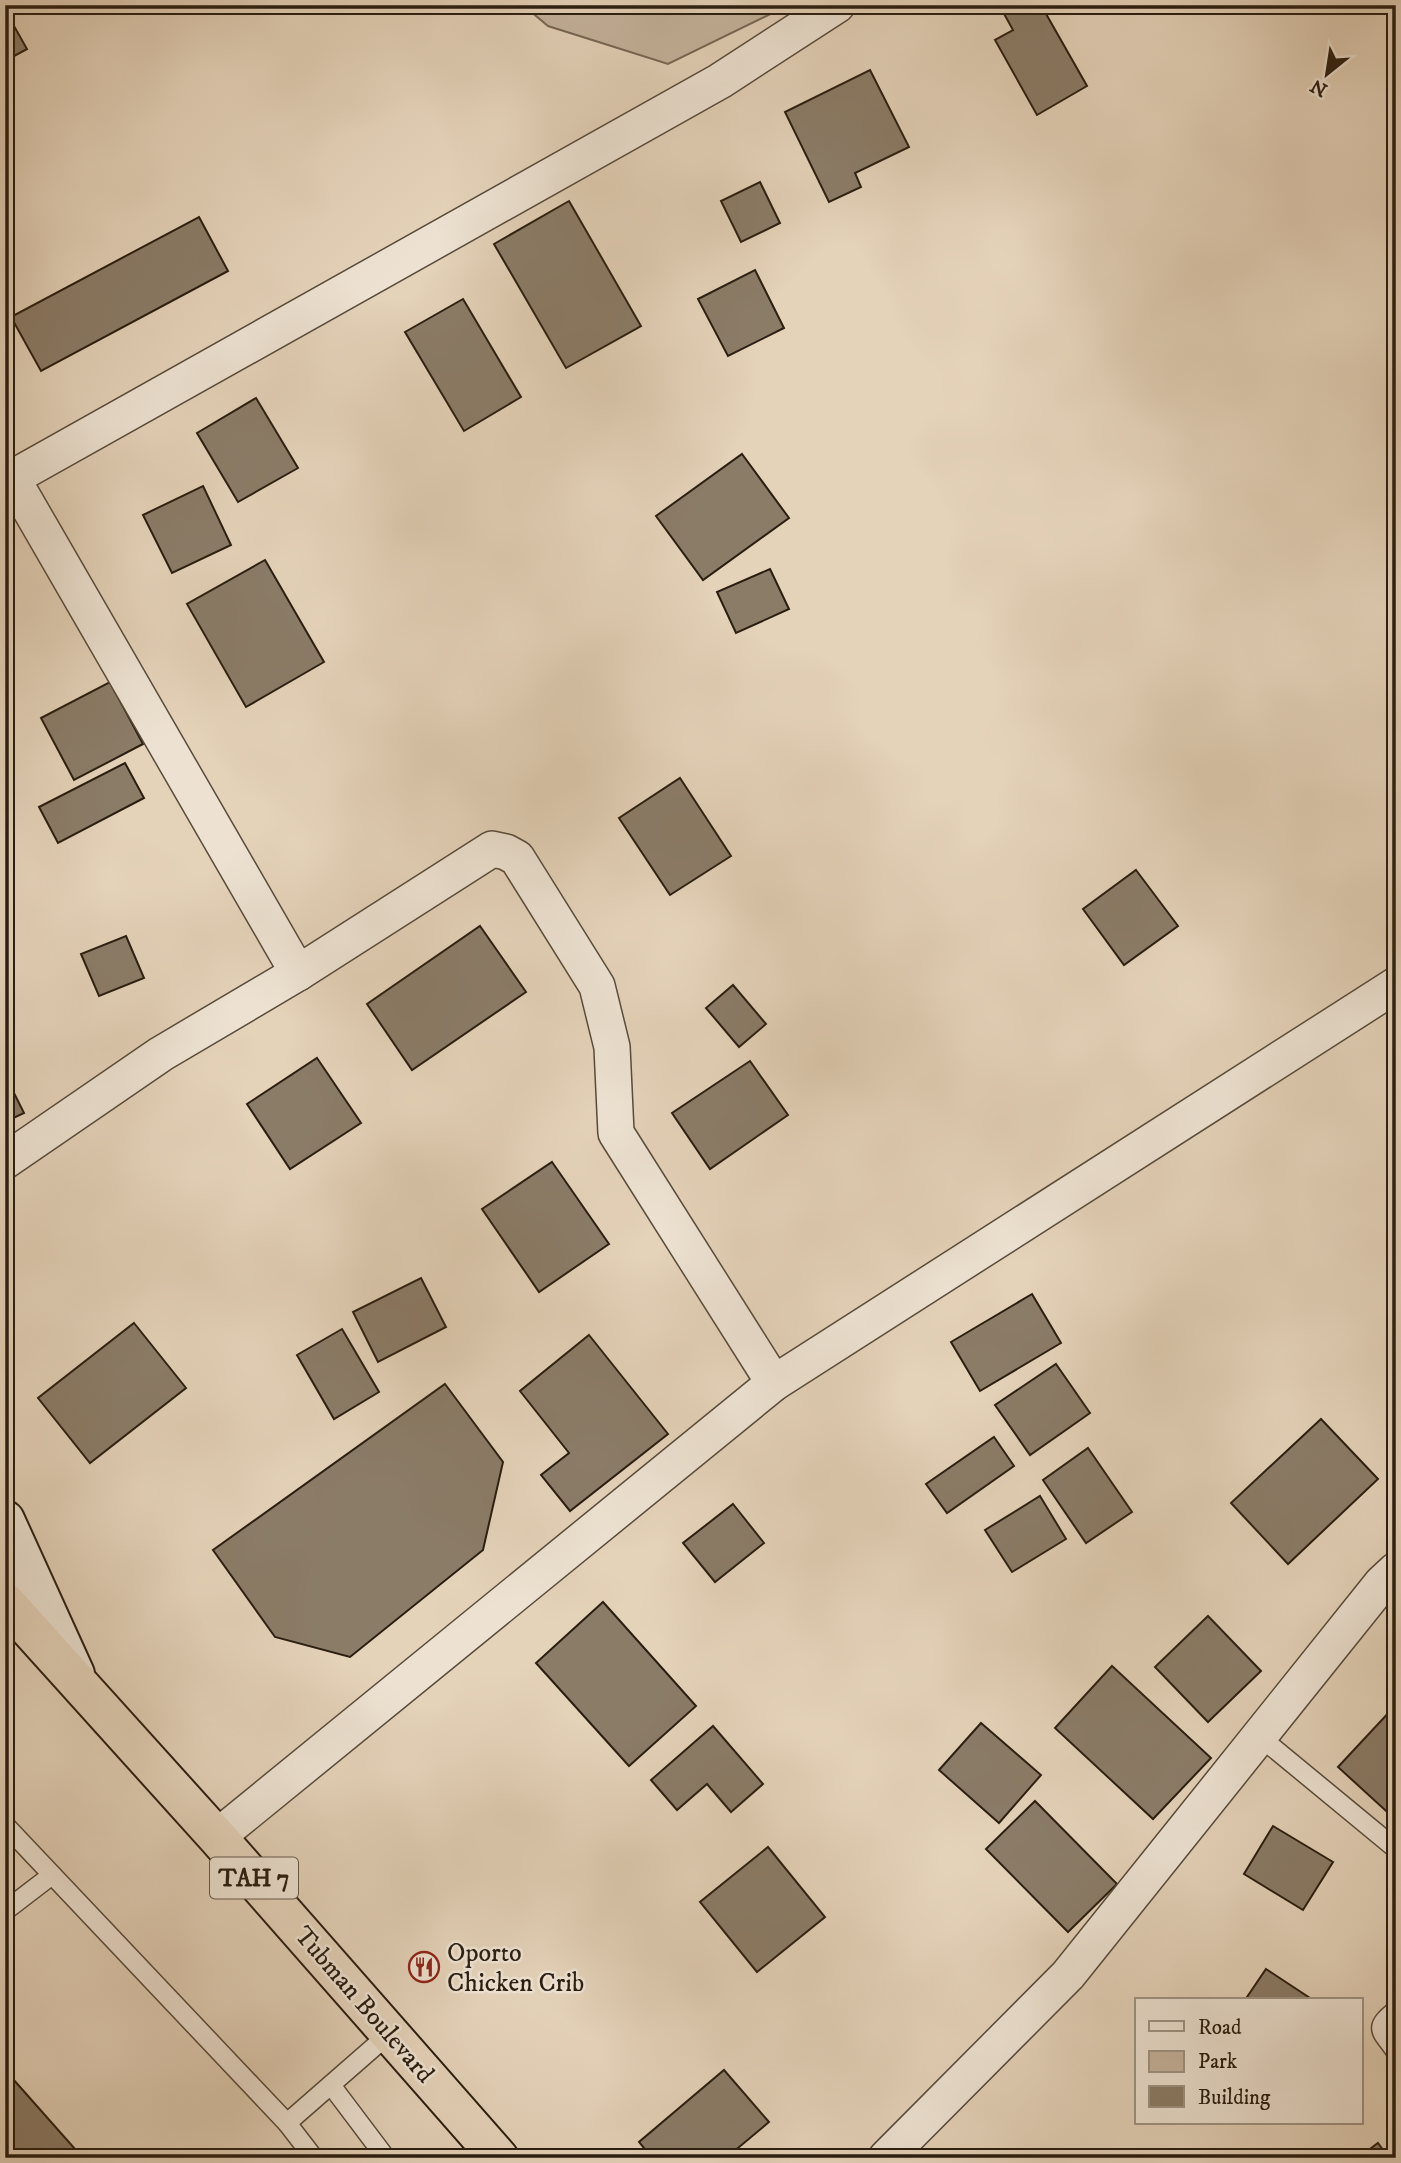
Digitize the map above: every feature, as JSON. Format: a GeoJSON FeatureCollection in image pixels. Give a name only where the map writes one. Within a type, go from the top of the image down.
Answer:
{"type":"FeatureCollection","features":[{"type":"Feature","properties":{"kind":"highway","name":"Tubman Boulevard"},"geometry":{"type":"LineString","coordinates":[[5,1602],[218,1837],[499,2158]]}},
{"type":"Feature","properties":{"kind":"street"},"geometry":{"type":"LineString","coordinates":[[298,973],[9,480],[720,81],[837,5]]}},
{"type":"Feature","properties":{"kind":"street"},"geometry":{"type":"LineString","coordinates":[[5,1161],[161,1054],[298,973],[492,849],[506,852],[517,858],[597,986],[612,1047],[616,1133],[774,1383]]}},
{"type":"Feature","properties":{"kind":"street"},"geometry":{"type":"LineString","coordinates":[[218,1837],[774,1383],[1396,985]]}},
{"type":"Feature","properties":{"kind":"street"},"geometry":{"type":"LineString","coordinates":[[5,1520],[77,1679]]}},
{"type":"Feature","properties":{"kind":"street"},"geometry":{"type":"LineString","coordinates":[[886,2158],[1068,1975],[1396,1570]]}},
{"type":"Feature","properties":{"kind":"lane"},"geometry":{"type":"LineString","coordinates":[[1259,1736],[1396,1849]]}},
{"type":"Feature","properties":{"kind":"lane"},"geometry":{"type":"LineString","coordinates":[[5,1825],[287,2123],[314,2158]]}},
{"type":"Feature","properties":{"kind":"lane"},"geometry":{"type":"LineString","coordinates":[[5,1911],[52,1875]]}},
{"type":"Feature","properties":{"kind":"lane"},"geometry":{"type":"LineString","coordinates":[[1396,2010],[1382,2021],[1380,2026],[1396,2052]]}},
{"type":"Feature","properties":{"kind":"lane"},"geometry":{"type":"LineString","coordinates":[[287,2123],[390,2033]]}},
{"type":"Feature","properties":{"kind":"lane"},"geometry":{"type":"LineString","coordinates":[[331,2085],[386,2158]]}},
{"type":"Feature","properties":{"kind":"green space"},"geometry":{"type":"Polygon","coordinates":[[[523,5],[789,5],[668,64],[548,26],[523,5]]]}},
{"type":"Feature","properties":{"kind":"building"},"geometry":{"type":"Polygon","coordinates":[[[1010,5],[1041,5],[1087,86],[1037,115],[995,40],[1013,30],[1002,10],[1010,5]]]}},
{"type":"Feature","properties":{"kind":"building"},"geometry":{"type":"Polygon","coordinates":[[[5,10],[27,49],[5,61],[5,10]]]}},
{"type":"Feature","properties":{"kind":"building"},"geometry":{"type":"Polygon","coordinates":[[[870,70],[909,147],[855,173],[861,187],[829,202],[785,112],[870,70]]]}},
{"type":"Feature","properties":{"kind":"building"},"geometry":{"type":"Polygon","coordinates":[[[760,182],[780,223],[741,242],[721,201],[760,182]]]}},
{"type":"Feature","properties":{"kind":"building"},"geometry":{"type":"Polygon","coordinates":[[[569,201],[641,326],[566,368],[494,244],[569,201]]]}},
{"type":"Feature","properties":{"kind":"building"},"geometry":{"type":"Polygon","coordinates":[[[199,217],[228,271],[41,371],[11,317],[199,217]]]}},
{"type":"Feature","properties":{"kind":"building"},"geometry":{"type":"Polygon","coordinates":[[[755,270],[784,328],[728,356],[698,299],[755,270]]]}},
{"type":"Feature","properties":{"kind":"building"},"geometry":{"type":"Polygon","coordinates":[[[463,299],[521,397],[464,431],[405,332],[463,299]]]}},
{"type":"Feature","properties":{"kind":"building"},"geometry":{"type":"Polygon","coordinates":[[[256,398],[298,468],[238,502],[197,433],[256,398]]]}},
{"type":"Feature","properties":{"kind":"building"},"geometry":{"type":"Polygon","coordinates":[[[742,454],[789,518],[703,580],[656,516],[742,454]]]}},
{"type":"Feature","properties":{"kind":"building"},"geometry":{"type":"Polygon","coordinates":[[[203,486],[231,545],[172,573],[143,515],[203,486]]]}},
{"type":"Feature","properties":{"kind":"building"},"geometry":{"type":"Polygon","coordinates":[[[265,560],[324,662],[246,707],[187,604],[265,560]]]}},
{"type":"Feature","properties":{"kind":"building"},"geometry":{"type":"Polygon","coordinates":[[[770,569],[789,609],[736,633],[717,592],[770,569]]]}},
{"type":"Feature","properties":{"kind":"building"},"geometry":{"type":"Polygon","coordinates":[[[110,682],[143,744],[74,780],[41,718],[110,682]]]}},
{"type":"Feature","properties":{"kind":"building"},"geometry":{"type":"Polygon","coordinates":[[[125,763],[144,798],[58,843],[39,807],[125,763]]]}},
{"type":"Feature","properties":{"kind":"building"},"geometry":{"type":"Polygon","coordinates":[[[680,778],[731,856],[670,895],[619,818],[680,778]]]}},
{"type":"Feature","properties":{"kind":"building"},"geometry":{"type":"Polygon","coordinates":[[[1136,870],[1178,926],[1124,965],[1083,909],[1136,870]]]}},
{"type":"Feature","properties":{"kind":"building"},"geometry":{"type":"Polygon","coordinates":[[[480,926],[526,992],[412,1070],[367,1004],[480,926]]]}},
{"type":"Feature","properties":{"kind":"building"},"geometry":{"type":"Polygon","coordinates":[[[126,936],[144,978],[99,996],[81,954],[126,936]]]}},
{"type":"Feature","properties":{"kind":"building"},"geometry":{"type":"Polygon","coordinates":[[[733,985],[766,1024],[739,1047],[706,1008],[733,985]]]}},
{"type":"Feature","properties":{"kind":"building"},"geometry":{"type":"Polygon","coordinates":[[[317,1058],[361,1123],[290,1169],[247,1104],[317,1058]]]}},
{"type":"Feature","properties":{"kind":"building"},"geometry":{"type":"Polygon","coordinates":[[[750,1061],[788,1115],[710,1169],[672,1113],[750,1061]]]}},
{"type":"Feature","properties":{"kind":"building"},"geometry":{"type":"Polygon","coordinates":[[[5,1075],[24,1113],[5,1122],[5,1075]]]}},
{"type":"Feature","properties":{"kind":"building"},"geometry":{"type":"Polygon","coordinates":[[[552,1162],[609,1244],[539,1292],[482,1209],[552,1162]]]}},
{"type":"Feature","properties":{"kind":"building"},"geometry":{"type":"Polygon","coordinates":[[[421,1278],[446,1327],[378,1362],[353,1312],[421,1278]]]}},
{"type":"Feature","properties":{"kind":"building"},"geometry":{"type":"Polygon","coordinates":[[[1032,1294],[1061,1343],[980,1391],[951,1342],[1032,1294]]]}},
{"type":"Feature","properties":{"kind":"building"},"geometry":{"type":"Polygon","coordinates":[[[134,1323],[186,1388],[90,1463],[38,1398],[134,1323]]]}},
{"type":"Feature","properties":{"kind":"building"},"geometry":{"type":"Polygon","coordinates":[[[342,1329],[379,1392],[334,1419],[297,1355],[342,1329]]]}},
{"type":"Feature","properties":{"kind":"building"},"geometry":{"type":"Polygon","coordinates":[[[589,1335],[668,1434],[570,1511],[541,1475],[569,1453],[520,1391],[589,1335]]]}},
{"type":"Feature","properties":{"kind":"building"},"geometry":{"type":"Polygon","coordinates":[[[1056,1364],[1090,1413],[1030,1455],[995,1405],[1056,1364]]]}},
{"type":"Feature","properties":{"kind":"building"},"geometry":{"type":"Polygon","coordinates":[[[445,1384],[503,1462],[483,1550],[350,1657],[275,1637],[213,1550],[445,1384]]]}},
{"type":"Feature","properties":{"kind":"building"},"geometry":{"type":"Polygon","coordinates":[[[1321,1419],[1378,1479],[1288,1564],[1231,1503],[1321,1419]]]}},
{"type":"Feature","properties":{"kind":"building"},"geometry":{"type":"Polygon","coordinates":[[[994,1437],[1014,1466],[947,1513],[926,1484],[994,1437]]]}},
{"type":"Feature","properties":{"kind":"building"},"geometry":{"type":"Polygon","coordinates":[[[1088,1448],[1132,1512],[1086,1543],[1043,1480],[1088,1448]]]}},
{"type":"Feature","properties":{"kind":"building"},"geometry":{"type":"Polygon","coordinates":[[[1040,1496],[1066,1539],[1012,1572],[985,1530],[1040,1496]]]}},
{"type":"Feature","properties":{"kind":"building"},"geometry":{"type":"Polygon","coordinates":[[[733,1504],[764,1543],[715,1582],[683,1543],[733,1504]]]}},
{"type":"Feature","properties":{"kind":"building"},"geometry":{"type":"Polygon","coordinates":[[[603,1602],[696,1706],[629,1766],[536,1663],[603,1602]]]}},
{"type":"Feature","properties":{"kind":"building"},"geometry":{"type":"Polygon","coordinates":[[[1208,1616],[1261,1671],[1208,1722],[1155,1667],[1208,1616]]]}},
{"type":"Feature","properties":{"kind":"building"},"geometry":{"type":"Polygon","coordinates":[[[1112,1666],[1211,1758],[1153,1819],[1055,1728],[1112,1666]]]}},
{"type":"Feature","properties":{"kind":"building"},"geometry":{"type":"Polygon","coordinates":[[[1393,1708],[1396,1711],[1396,1820],[1338,1767],[1393,1708]]]}},
{"type":"Feature","properties":{"kind":"building"},"geometry":{"type":"Polygon","coordinates":[[[981,1723],[1041,1775],[999,1823],[939,1770],[981,1723]]]}},
{"type":"Feature","properties":{"kind":"building"},"geometry":{"type":"Polygon","coordinates":[[[713,1726],[763,1784],[731,1812],[707,1784],[677,1810],[651,1780],[713,1726]]]}},
{"type":"Feature","properties":{"kind":"building"},"geometry":{"type":"Polygon","coordinates":[[[1035,1801],[1117,1884],[1068,1932],[986,1849],[1035,1801]]]}},
{"type":"Feature","properties":{"kind":"building"},"geometry":{"type":"Polygon","coordinates":[[[1273,1826],[1333,1862],[1303,1910],[1244,1874],[1273,1826]]]}},
{"type":"Feature","properties":{"kind":"building"},"geometry":{"type":"Polygon","coordinates":[[[768,1847],[825,1917],[757,1972],[700,1902],[768,1847]]]}},
{"type":"Feature","properties":{"kind":"building"},"geometry":{"type":"Polygon","coordinates":[[[1266,1969],[1310,1998],[1246,1998],[1266,1969]]]}},
{"type":"Feature","properties":{"kind":"building"},"geometry":{"type":"Polygon","coordinates":[[[5,2070],[83,2158],[5,2158],[5,2070]]]}},
{"type":"Feature","properties":{"kind":"building"},"geometry":{"type":"Polygon","coordinates":[[[724,2070],[769,2122],[726,2158],[652,2158],[639,2142],[724,2070]]]}},
{"type":"Feature","properties":{"kind":"building"},"geometry":{"type":"Polygon","coordinates":[[[1378,2143],[1389,2158],[1358,2158],[1378,2143]]]}},
{"type":"Feature","properties":{"kind":"place","name":"Oporto Chicken Crib"},"geometry":{"type":"Point","coordinates":[424,1967]}}]}
